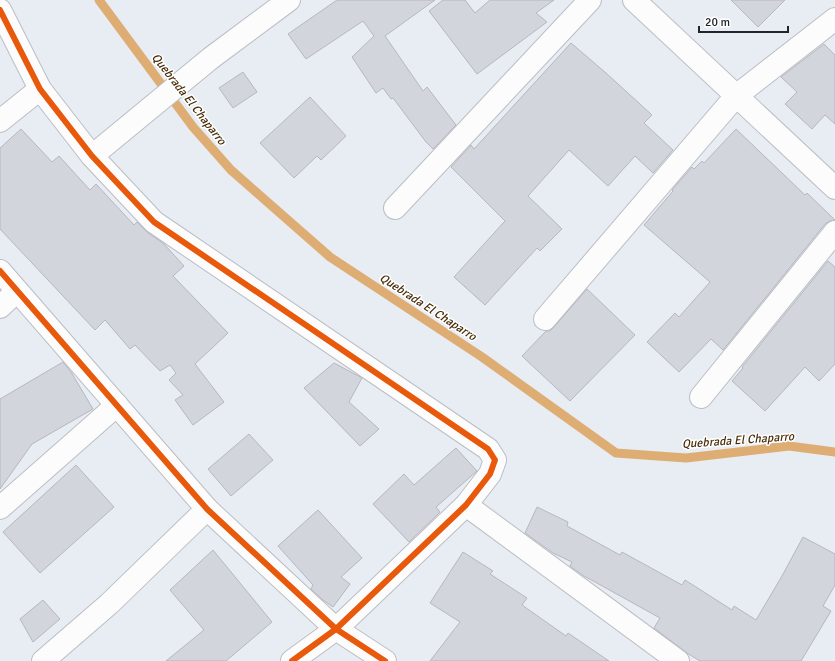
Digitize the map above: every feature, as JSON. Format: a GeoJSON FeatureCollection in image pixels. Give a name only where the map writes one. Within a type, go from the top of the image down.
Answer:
{"type":"FeatureCollection","features":[{"type":"Feature","properties":{"kind":"street"},"geometry":{"type":"LineString","coordinates":[[92,156],[211,58],[289,0]]}},
{"type":"Feature","properties":{"kind":"street"},"geometry":{"type":"LineString","coordinates":[[395,208],[590,0]]}},
{"type":"Feature","properties":{"kind":"street"},"geometry":{"type":"LineString","coordinates":[[634,0],[835,188]]}},
{"type":"Feature","properties":{"kind":"street"},"geometry":{"type":"LineString","coordinates":[[0,10],[40,89],[92,156],[154,222],[488,449],[495,460],[490,474],[466,505],[336,629],[292,661]]}},
{"type":"Feature","properties":{"kind":"street"},"geometry":{"type":"LineString","coordinates":[[545,319],[736,96],[835,18]]}},
{"type":"Feature","properties":{"kind":"street"},"geometry":{"type":"LineString","coordinates":[[0,120],[40,89]]}},
{"type":"Feature","properties":{"kind":"street"},"geometry":{"type":"LineString","coordinates":[[701,397],[835,232]]}},
{"type":"Feature","properties":{"kind":"street"},"geometry":{"type":"LineString","coordinates":[[0,271],[207,509],[336,629],[385,661]]}},
{"type":"Feature","properties":{"kind":"street"},"geometry":{"type":"LineString","coordinates":[[0,307],[17,291]]}},
{"type":"Feature","properties":{"kind":"street"},"geometry":{"type":"LineString","coordinates":[[0,508],[117,405]]}},
{"type":"Feature","properties":{"kind":"street"},"geometry":{"type":"LineString","coordinates":[[466,505],[678,661]]}},
{"type":"Feature","properties":{"kind":"street"},"geometry":{"type":"LineString","coordinates":[[43,661],[109,604],[207,509]]}},
{"type":"Feature","properties":{"kind":"building"},"geometry":{"type":"Polygon","coordinates":[[[337,0],[435,0],[385,36],[423,91],[427,87],[456,125],[433,149],[393,98],[391,99],[383,88],[376,93],[352,57],[374,36],[363,21],[306,59],[288,34],[337,0]]]}},
{"type":"Feature","properties":{"kind":"building"},"geometry":{"type":"Polygon","coordinates":[[[443,0],[465,0],[475,13],[490,0],[554,0],[536,13],[547,22],[477,74],[429,11],[443,0]]]}},
{"type":"Feature","properties":{"kind":"building"},"geometry":{"type":"Polygon","coordinates":[[[731,0],[785,0],[758,27],[731,0]]]}},
{"type":"Feature","properties":{"kind":"building"},"geometry":{"type":"Polygon","coordinates":[[[571,43],[652,115],[644,123],[673,150],[653,173],[635,156],[608,186],[569,150],[528,196],[562,229],[540,251],[537,248],[485,305],[454,277],[505,221],[451,167],[471,145],[474,149],[571,43]]]}},
{"type":"Feature","properties":{"kind":"building"},"geometry":{"type":"Polygon","coordinates":[[[824,44],[835,55],[835,124],[825,115],[812,129],[785,104],[797,92],[781,77],[824,44]]]}},
{"type":"Feature","properties":{"kind":"building"},"geometry":{"type":"Polygon","coordinates":[[[243,72],[257,92],[233,108],[219,88],[243,72]]]}},
{"type":"Feature","properties":{"kind":"building"},"geometry":{"type":"Polygon","coordinates":[[[310,97],[346,136],[321,160],[317,156],[294,178],[260,143],[310,97]]]}},
{"type":"Feature","properties":{"kind":"building"},"geometry":{"type":"Polygon","coordinates":[[[21,129],[52,162],[59,156],[90,190],[96,184],[134,225],[137,222],[147,232],[164,244],[184,266],[173,276],[228,333],[195,364],[224,402],[193,425],[175,400],[183,395],[169,380],[176,373],[170,365],[160,371],[135,345],[130,349],[105,320],[95,330],[0,229],[0,148],[21,129]]]}},
{"type":"Feature","properties":{"kind":"building"},"geometry":{"type":"Polygon","coordinates":[[[736,129],[805,195],[807,193],[835,220],[825,224],[723,350],[711,339],[679,372],[647,342],[675,313],[679,317],[710,282],[644,225],[692,167],[694,169],[702,161],[704,163],[736,129]]]}},
{"type":"Feature","properties":{"kind":"building"},"geometry":{"type":"Polygon","coordinates":[[[828,261],[835,267],[835,364],[819,381],[805,367],[765,411],[732,381],[828,261]]]}},
{"type":"Feature","properties":{"kind":"building"},"geometry":{"type":"Polygon","coordinates":[[[587,289],[635,335],[570,401],[522,356],[546,331],[550,331],[554,327],[587,289]]]}},
{"type":"Feature","properties":{"kind":"building"},"geometry":{"type":"Polygon","coordinates":[[[63,362],[71,372],[93,409],[32,444],[0,489],[0,399],[63,362]]]}},
{"type":"Feature","properties":{"kind":"building"},"geometry":{"type":"Polygon","coordinates":[[[334,363],[362,378],[349,402],[379,429],[360,446],[304,388],[334,363]]]}},
{"type":"Feature","properties":{"kind":"building"},"geometry":{"type":"Polygon","coordinates":[[[249,434],[273,460],[231,496],[208,469],[249,434]]]}},
{"type":"Feature","properties":{"kind":"building"},"geometry":{"type":"Polygon","coordinates":[[[456,448],[477,471],[436,507],[440,512],[409,542],[373,504],[404,474],[414,485],[456,448]]]}},
{"type":"Feature","properties":{"kind":"building"},"geometry":{"type":"Polygon","coordinates":[[[76,465],[114,507],[40,573],[3,532],[76,465]]]}},
{"type":"Feature","properties":{"kind":"building"},"geometry":{"type":"Polygon","coordinates":[[[537,507],[568,522],[567,526],[620,555],[622,552],[682,585],[685,580],[732,610],[734,606],[756,620],[803,537],[835,554],[835,585],[823,606],[831,611],[801,661],[700,661],[654,628],[660,618],[584,576],[570,566],[572,562],[553,553],[525,533],[537,507]]]}},
{"type":"Feature","properties":{"kind":"building"},"geometry":{"type":"Polygon","coordinates":[[[318,510],[362,558],[341,577],[350,584],[333,607],[311,589],[313,585],[278,546],[318,510]]]}},
{"type":"Feature","properties":{"kind":"building"},"geometry":{"type":"Polygon","coordinates":[[[213,550],[272,622],[226,661],[166,661],[204,630],[170,590],[213,550]]]}},
{"type":"Feature","properties":{"kind":"building"},"geometry":{"type":"Polygon","coordinates":[[[463,552],[493,571],[490,574],[527,598],[522,605],[566,636],[568,633],[609,661],[430,661],[460,622],[430,603],[463,552]]]}},
{"type":"Feature","properties":{"kind":"building"},"geometry":{"type":"Polygon","coordinates":[[[43,600],[60,619],[33,642],[20,619],[43,600]]]}},
{"type":"Feature","properties":{"kind":"waterway","name":"Quebrada El Chaparro"},"geometry":{"type":"LineString","coordinates":[[99,0],[193,127],[231,170],[330,257],[482,357],[616,453],[686,458],[789,446],[835,452]]}},
{"type":"Feature","properties":{"kind":"cycle path"},"geometry":{"type":"LineString","coordinates":[[0,10],[40,89],[92,156],[154,222],[488,449],[495,460],[490,474],[466,505],[336,629],[292,661]]}},
{"type":"Feature","properties":{"kind":"cycle path"},"geometry":{"type":"LineString","coordinates":[[0,271],[207,509],[336,629],[385,661]]}}]}
